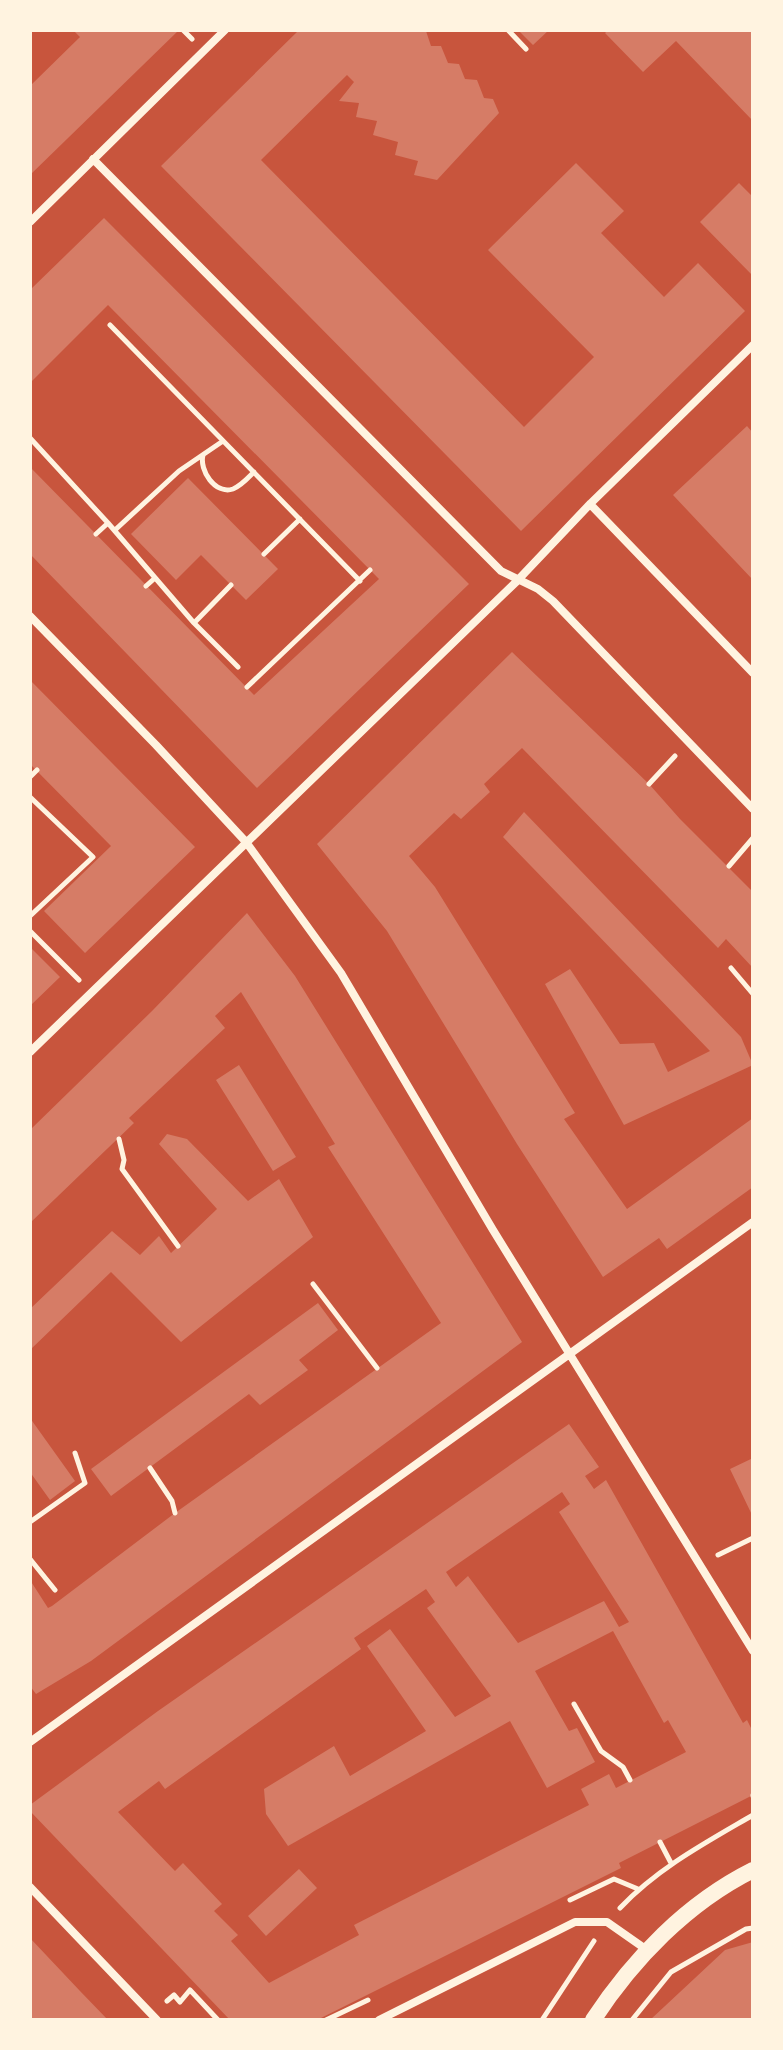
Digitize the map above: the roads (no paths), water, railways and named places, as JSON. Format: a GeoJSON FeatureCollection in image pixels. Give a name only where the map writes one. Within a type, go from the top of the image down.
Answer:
{"type":"FeatureCollection","features":[{"type":"Feature","properties":{"kind":"main road"},"geometry":{"type":"LineString","coordinates":[[593,2020],[647,1950],[696,1906],[753,1870]]}},
{"type":"Feature","properties":{"kind":"street"},"geometry":{"type":"LineString","coordinates":[[30,222],[225,30]]}},
{"type":"Feature","properties":{"kind":"street"},"geometry":{"type":"LineString","coordinates":[[93,159],[490,561],[501,571],[538,589],[553,601],[753,809]]}},
{"type":"Feature","properties":{"kind":"street"},"geometry":{"type":"LineString","coordinates":[[30,1052],[517,581],[590,504],[753,345]]}},
{"type":"Feature","properties":{"kind":"street"},"geometry":{"type":"LineString","coordinates":[[590,504],[753,673]]}},
{"type":"Feature","properties":{"kind":"street"},"geometry":{"type":"LineString","coordinates":[[30,616],[246,842],[341,973],[493,1230],[753,1651]]}},
{"type":"Feature","properties":{"kind":"street"},"geometry":{"type":"LineString","coordinates":[[31,1739],[753,1222]]}},
{"type":"Feature","properties":{"kind":"street"},"geometry":{"type":"LineString","coordinates":[[30,1887],[157,2020]]}},
{"type":"Feature","properties":{"kind":"street"},"geometry":{"type":"LineString","coordinates":[[379,2020],[575,1922],[607,1922],[647,1950]]}}]}
